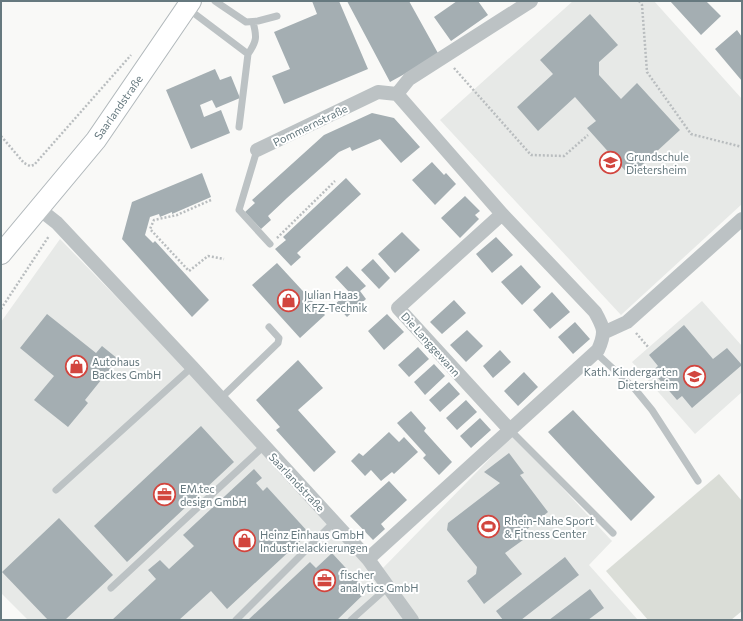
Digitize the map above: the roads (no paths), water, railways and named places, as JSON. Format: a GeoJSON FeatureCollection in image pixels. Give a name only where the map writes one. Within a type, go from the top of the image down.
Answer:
{"type":"FeatureCollection","features":[{"type":"Feature","properties":{"kind":"main road","name":"Saarlandstraße"},"geometry":{"type":"LineString","coordinates":[[3,251],[96,140],[189,4]]}},
{"type":"Feature","properties":{"kind":"street"},"geometry":{"type":"LineString","coordinates":[[368,559],[596,352],[603,339],[603,327],[595,312],[502,214],[397,94],[409,79],[444,57],[514,6],[531,1]]}},
{"type":"Feature","properties":{"kind":"street","name":"Pommernstraße"},"geometry":{"type":"LineString","coordinates":[[257,150],[378,92],[397,94]]}},
{"type":"Feature","properties":{"kind":"street","name":"Saarlandstraße"},"geometry":{"type":"LineString","coordinates":[[38,208],[57,224],[192,367],[368,559],[412,620]]}},
{"type":"Feature","properties":{"kind":"street","name":"Die Langgewann"},"geometry":{"type":"LineString","coordinates":[[502,214],[398,308],[510,430]]}},
{"type":"Feature","properties":{"kind":"street"},"geometry":{"type":"LineString","coordinates":[[603,333],[627,322],[678,279],[742,219]]}},
{"type":"Feature","properties":{"kind":"lane"},"geometry":{"type":"LineString","coordinates":[[215,1],[246,22],[253,22],[277,16]]}},
{"type":"Feature","properties":{"kind":"lane"},"geometry":{"type":"LineString","coordinates":[[189,4],[248,54]]}},
{"type":"Feature","properties":{"kind":"lane"},"geometry":{"type":"LineString","coordinates":[[239,127],[248,54],[257,38],[253,22]]}},
{"type":"Feature","properties":{"kind":"lane","name":"Pommernstraße"},"geometry":{"type":"LineString","coordinates":[[257,150],[240,210],[270,244]]}},
{"type":"Feature","properties":{"kind":"lane"},"geometry":{"type":"LineString","coordinates":[[221,398],[278,343],[278,338],[269,327]]}},
{"type":"Feature","properties":{"kind":"lane"},"geometry":{"type":"LineString","coordinates":[[596,352],[634,388],[652,410],[698,480]]}},
{"type":"Feature","properties":{"kind":"lane"},"geometry":{"type":"LineString","coordinates":[[56,490],[192,367]]}},
{"type":"Feature","properties":{"kind":"lane","name":"Die Langgewann"},"geometry":{"type":"LineString","coordinates":[[510,430],[613,533]]}},
{"type":"Feature","properties":{"kind":"lane"},"geometry":{"type":"LineString","coordinates":[[110,588],[264,446]]}},
{"type":"Feature","properties":{"kind":"lane"},"geometry":{"type":"LineString","coordinates":[[236,620],[334,522]]}},
{"type":"Feature","properties":{"kind":"lane"},"geometry":{"type":"LineString","coordinates":[[351,620],[388,586]]}},
{"type":"Feature","properties":{"kind":"place","name":"Grundschule Dietersheim"},"geometry":{"type":"Point","coordinates":[611,162]}},
{"type":"Feature","properties":{"kind":"place","name":"Julian Haas KFZ-Technik"},"geometry":{"type":"Point","coordinates":[289,300]}},
{"type":"Feature","properties":{"kind":"place","name":"Autohaus Backes GmbH"},"geometry":{"type":"Point","coordinates":[77,367]}},
{"type":"Feature","properties":{"kind":"place","name":"Kath. Kindergarten Dietersheim"},"geometry":{"type":"Point","coordinates":[694,377]}},
{"type":"Feature","properties":{"kind":"place","name":"EM.tec design GmbH"},"geometry":{"type":"Point","coordinates":[164,494]}},
{"type":"Feature","properties":{"kind":"place","name":"Rhein-Nahe Sport & Fitness Center"},"geometry":{"type":"Point","coordinates":[489,526]}},
{"type":"Feature","properties":{"kind":"place","name":"Heinz Einhaus GmbH Industrielackierungen"},"geometry":{"type":"Point","coordinates":[245,540]}},
{"type":"Feature","properties":{"kind":"place","name":"fischer analytics GmbH"},"geometry":{"type":"Point","coordinates":[324,580]}}]}
